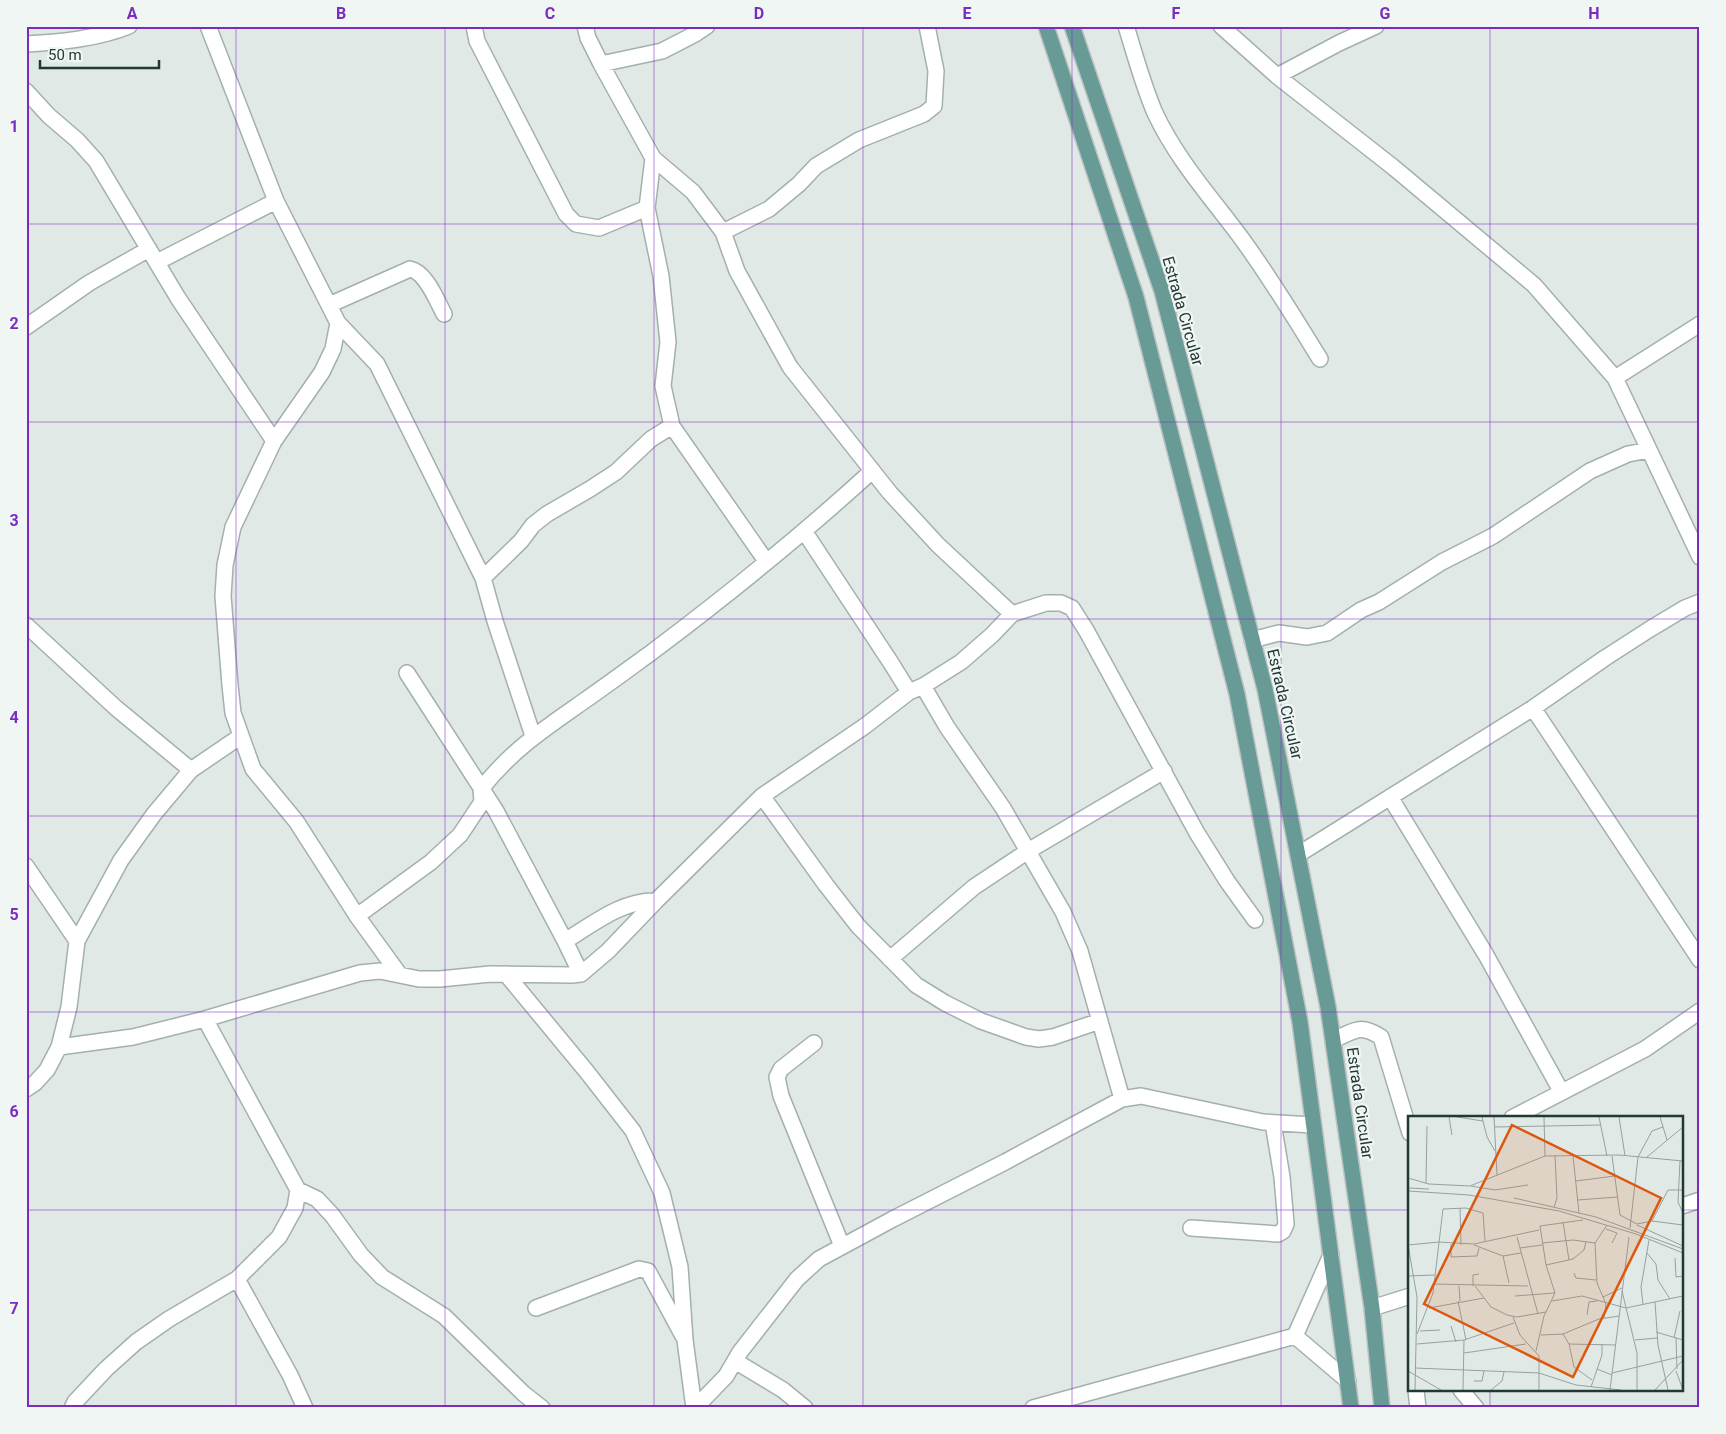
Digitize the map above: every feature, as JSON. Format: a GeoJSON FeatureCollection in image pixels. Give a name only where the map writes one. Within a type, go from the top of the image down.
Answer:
{"type":"FeatureCollection","features":[{"type":"Feature","properties":{"kind":"main road"},"geometry":{"type":"LineString","coordinates":[[1046,26],[1136,297],[1237,694],[1300,1022],[1351,1408]]}},
{"type":"Feature","properties":{"kind":"main road","name":"Estrada Circular"},"geometry":{"type":"LineString","coordinates":[[1072,26],[1162,291],[1265,689],[1299,854],[1333,1040],[1372,1308],[1382,1408]]}},
{"type":"Feature","properties":{"kind":"street"},"geometry":{"type":"LineString","coordinates":[[26,44],[60,42],[129,26]]}},
{"type":"Feature","properties":{"kind":"street"},"geometry":{"type":"LineString","coordinates":[[208,26],[276,201],[338,323],[377,364],[483,578],[495,621],[533,736]]}},
{"type":"Feature","properties":{"kind":"street"},"geometry":{"type":"LineString","coordinates":[[474,26],[478,41],[566,214],[576,224],[598,228],[647,208]]}},
{"type":"Feature","properties":{"kind":"street"},"geometry":{"type":"LineString","coordinates":[[585,26],[588,38],[601,64],[653,158],[693,192],[723,232],[737,271],[790,367],[890,493],[938,545],[1012,614]]}},
{"type":"Feature","properties":{"kind":"street"},"geometry":{"type":"LineString","coordinates":[[601,64],[662,51],[707,26]]}},
{"type":"Feature","properties":{"kind":"street"},"geometry":{"type":"LineString","coordinates":[[723,232],[769,209],[799,184],[816,166],[859,140],[924,114],[934,106],[936,71],[927,26]]}},
{"type":"Feature","properties":{"kind":"street"},"geometry":{"type":"LineString","coordinates":[[1126,26],[1155,113],[1175,149],[1191,175],[1240,236],[1281,296],[1320,359]]}},
{"type":"Feature","properties":{"kind":"street"},"geometry":{"type":"LineString","coordinates":[[1222,26],[1277,76],[1393,167],[1534,285],[1615,378],[1700,557]]}},
{"type":"Feature","properties":{"kind":"street"},"geometry":{"type":"LineString","coordinates":[[1277,76],[1339,43],[1376,26]]}},
{"type":"Feature","properties":{"kind":"street"},"geometry":{"type":"LineString","coordinates":[[26,90],[49,116],[77,140],[96,161],[178,298],[274,441]]}},
{"type":"Feature","properties":{"kind":"street"},"geometry":{"type":"LineString","coordinates":[[653,158],[647,208],[661,276],[668,342],[663,386],[672,426],[766,561]]}},
{"type":"Feature","properties":{"kind":"street"},"geometry":{"type":"LineString","coordinates":[[26,327],[89,283],[276,201]]}},
{"type":"Feature","properties":{"kind":"street"},"geometry":{"type":"LineString","coordinates":[[329,304],[410,269],[417,270],[424,277],[444,314]]}},
{"type":"Feature","properties":{"kind":"street"},"geometry":{"type":"LineString","coordinates":[[338,323],[333,349],[322,372],[274,441],[233,527],[225,565],[224,596],[230,685],[233,713],[253,769],[296,821],[356,916],[398,974]]}},
{"type":"Feature","properties":{"kind":"street"},"geometry":{"type":"LineString","coordinates":[[1615,378],[1700,324]]}},
{"type":"Feature","properties":{"kind":"street"},"geometry":{"type":"LineString","coordinates":[[483,578],[521,542],[533,525],[547,514],[616,472],[651,439],[672,426]]}},
{"type":"Feature","properties":{"kind":"street"},"geometry":{"type":"LineString","coordinates":[[1252,640],[1280,633],[1307,637],[1327,633],[1361,610],[1379,602],[1442,562],[1493,536],[1590,470],[1628,454],[1649,450]]}},
{"type":"Feature","properties":{"kind":"street"},"geometry":{"type":"LineString","coordinates":[[356,916],[430,862],[460,834],[482,802],[481,789],[493,774],[533,736],[704,613],[804,531],[872,471]]}},
{"type":"Feature","properties":{"kind":"street"},"geometry":{"type":"LineString","coordinates":[[804,531],[909,692]]}},
{"type":"Feature","properties":{"kind":"street"},"geometry":{"type":"LineString","coordinates":[[1299,854],[1533,708],[1604,658],[1684,608],[1700,602]]}},
{"type":"Feature","properties":{"kind":"street"},"geometry":{"type":"LineString","coordinates":[[59,1047],[133,1037],[205,1019],[360,973],[380,971],[419,978],[440,979],[490,974],[581,974],[608,951],[656,900],[762,796],[866,726],[909,692],[923,686],[962,662],[1012,614],[1046,603],[1061,603],[1072,608],[1198,833],[1227,881],[1255,920]]}},
{"type":"Feature","properties":{"kind":"street"},"geometry":{"type":"LineString","coordinates":[[26,625],[116,708],[191,770]]}},
{"type":"Feature","properties":{"kind":"street"},"geometry":{"type":"LineString","coordinates":[[408,673],[496,811],[581,974]]}},
{"type":"Feature","properties":{"kind":"street"},"geometry":{"type":"LineString","coordinates":[[923,686],[947,726],[1003,808],[1063,912],[1080,951],[1122,1099]]}},
{"type":"Feature","properties":{"kind":"street"},"geometry":{"type":"LineString","coordinates":[[1533,708],[1700,960]]}},
{"type":"Feature","properties":{"kind":"street"},"geometry":{"type":"LineString","coordinates":[[26,1089],[35,1083],[47,1070],[59,1047],[69,1007],[77,941],[121,860],[154,814],[191,770],[241,736]]}},
{"type":"Feature","properties":{"kind":"street"},"geometry":{"type":"LineString","coordinates":[[890,958],[974,887],[1028,851],[1164,771]]}},
{"type":"Feature","properties":{"kind":"street"},"geometry":{"type":"LineString","coordinates":[[762,796],[858,926],[916,985],[945,1004],[981,1021],[1026,1037],[1039,1039],[1053,1037],[1100,1021]]}},
{"type":"Feature","properties":{"kind":"street"},"geometry":{"type":"LineString","coordinates":[[1390,797],[1486,955],[1561,1091]]}},
{"type":"Feature","properties":{"kind":"street"},"geometry":{"type":"LineString","coordinates":[[26,866],[77,941]]}},
{"type":"Feature","properties":{"kind":"street"},"geometry":{"type":"LineString","coordinates":[[565,941],[621,907],[644,900],[656,900]]}},
{"type":"Feature","properties":{"kind":"street"},"geometry":{"type":"LineString","coordinates":[[506,974],[633,1131],[662,1194],[680,1267],[685,1340],[694,1408]]}},
{"type":"Feature","properties":{"kind":"street"},"geometry":{"type":"LineString","coordinates":[[1516,1116],[1644,1049],[1700,1012]]}},
{"type":"Feature","properties":{"kind":"street"},"geometry":{"type":"LineString","coordinates":[[205,1019],[298,1190],[317,1199],[332,1215],[361,1255],[382,1277],[444,1316],[524,1394],[542,1408]]}},
{"type":"Feature","properties":{"kind":"street"},"geometry":{"type":"LineString","coordinates":[[1333,1040],[1360,1029],[1369,1029],[1381,1037],[1408,1126]]}},
{"type":"Feature","properties":{"kind":"street"},"geometry":{"type":"LineString","coordinates":[[814,1043],[781,1068],[777,1077],[781,1096],[842,1246]]}},
{"type":"Feature","properties":{"kind":"street"},"geometry":{"type":"LineString","coordinates":[[694,1408],[726,1376],[768,1314],[797,1279],[819,1259],[1122,1099],[1141,1096],[1263,1122],[1313,1126]]}},
{"type":"Feature","properties":{"kind":"street"},"geometry":{"type":"LineString","coordinates":[[1191,1228],[1278,1234],[1283,1231],[1286,1224],[1285,1209],[1273,1123]]}},
{"type":"Feature","properties":{"kind":"street"},"geometry":{"type":"LineString","coordinates":[[72,1408],[75,1402],[106,1369],[136,1342],[169,1319],[237,1279],[279,1237],[295,1208],[298,1190]]}},
{"type":"Feature","properties":{"kind":"street"},"geometry":{"type":"LineString","coordinates":[[1684,1205],[1700,1200]]}},
{"type":"Feature","properties":{"kind":"street"},"geometry":{"type":"LineString","coordinates":[[1295,1336],[1331,1255]]}},
{"type":"Feature","properties":{"kind":"street"},"geometry":{"type":"LineString","coordinates":[[536,1308],[639,1269],[648,1271],[685,1340]]}},
{"type":"Feature","properties":{"kind":"street"},"geometry":{"type":"LineString","coordinates":[[237,1279],[290,1375],[304,1408]]}},
{"type":"Feature","properties":{"kind":"street"},"geometry":{"type":"LineString","coordinates":[[1372,1308],[1408,1297]]}},
{"type":"Feature","properties":{"kind":"street"},"geometry":{"type":"LineString","coordinates":[[1295,1336],[1348,1381]]}},
{"type":"Feature","properties":{"kind":"street"},"geometry":{"type":"LineString","coordinates":[[1033,1408],[1295,1336]]}},
{"type":"Feature","properties":{"kind":"street"},"geometry":{"type":"LineString","coordinates":[[735,1361],[783,1390],[806,1408]]}},
{"type":"Feature","properties":{"kind":"street"},"geometry":{"type":"LineString","coordinates":[[1416,1392],[1418,1408]]}},
{"type":"Feature","properties":{"kind":"street"},"geometry":{"type":"LineString","coordinates":[[1462,1392],[1476,1408]]}}]}
